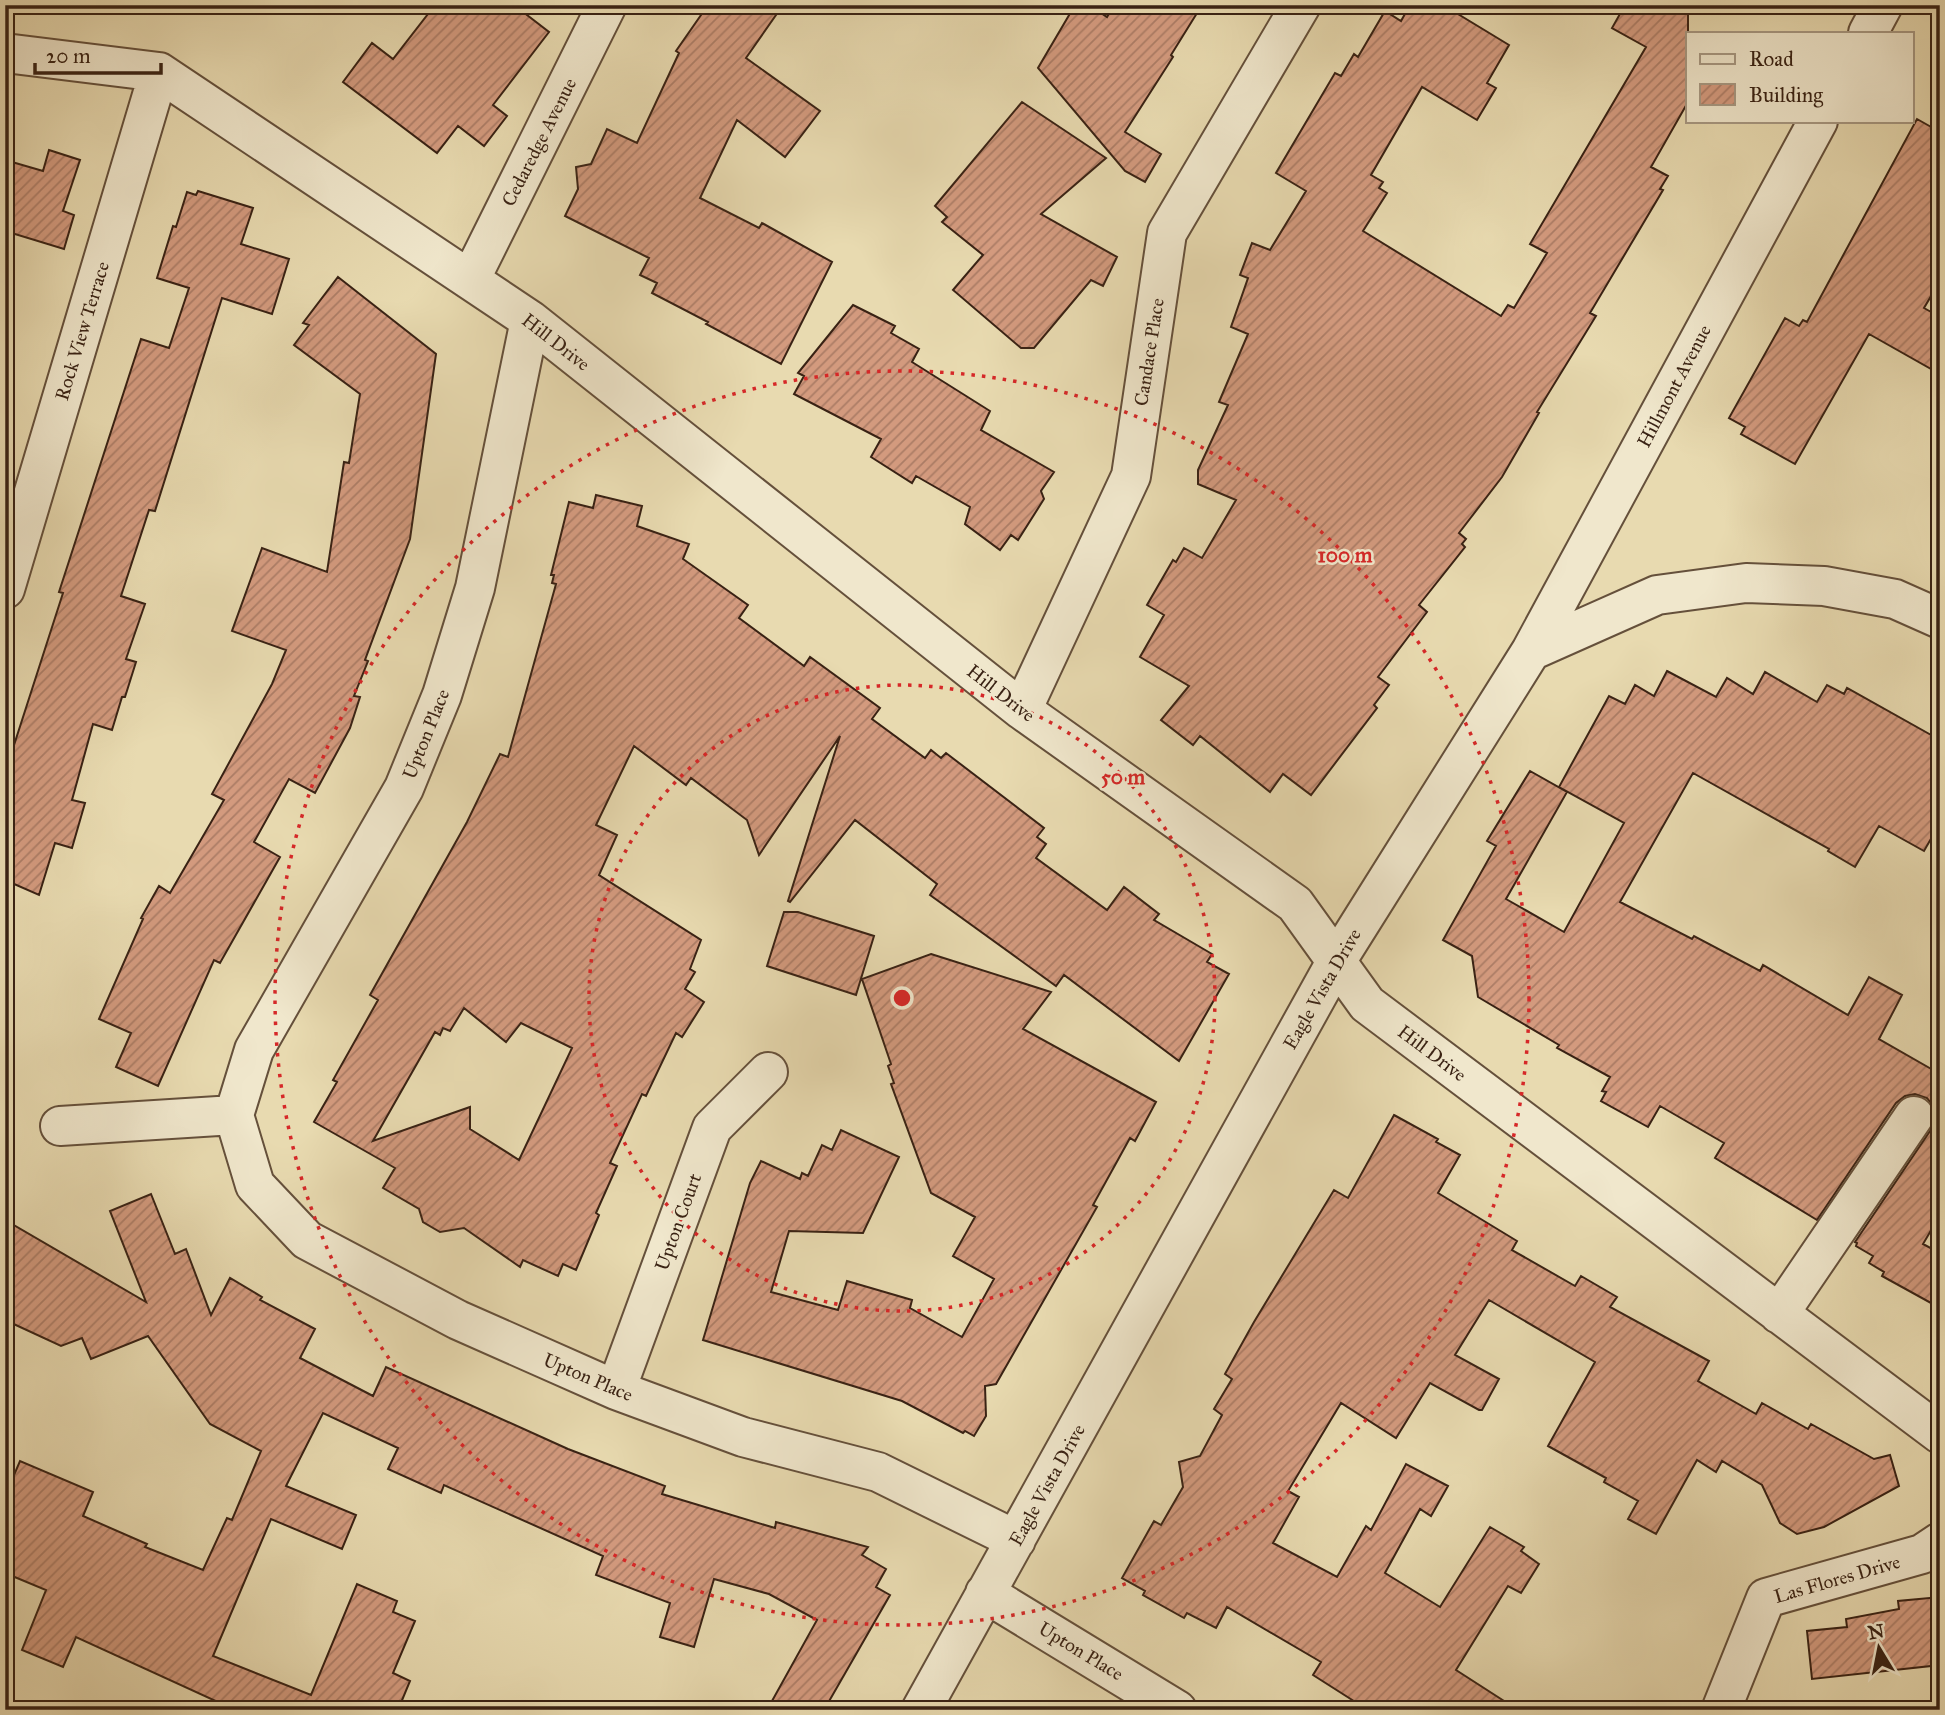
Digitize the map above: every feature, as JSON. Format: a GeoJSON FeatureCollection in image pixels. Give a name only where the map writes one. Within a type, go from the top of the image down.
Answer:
{"type":"FeatureCollection","features":[{"type":"Feature","properties":{"kind":"street","name":"Cedaredge Avenue"},"geometry":{"type":"LineString","coordinates":[[470,280],[607,5]]}},
{"type":"Feature","properties":{"kind":"street","name":"Candace Place"},"geometry":{"type":"LineString","coordinates":[[1022,710],[1130,476],[1167,233],[1301,5]]}},
{"type":"Feature","properties":{"kind":"street"},"geometry":{"type":"LineString","coordinates":[[1869,32],[1883,5]]}},
{"type":"Feature","properties":{"kind":"street","name":"Hill Drive"},"geometry":{"type":"LineString","coordinates":[[5,53],[159,72],[530,320],[1022,710],[1295,904],[1367,1004],[1940,1434]]}},
{"type":"Feature","properties":{"kind":"street","name":"Rock View Terrace"},"geometry":{"type":"LineString","coordinates":[[5,589],[159,72]]}},
{"type":"Feature","properties":{"kind":"street","name":"Hillmont Avenue"},"geometry":{"type":"LineString","coordinates":[[1531,652],[1817,122]]}},
{"type":"Feature","properties":{"kind":"street","name":"Upton Place"},"geometry":{"type":"LineString","coordinates":[[530,320],[475,589],[442,695],[404,788],[254,1050],[234,1115],[255,1185],[307,1240],[458,1320],[616,1390],[743,1437],[878,1472],[1016,1540]]}},
{"type":"Feature","properties":{"kind":"street"},"geometry":{"type":"LineString","coordinates":[[1531,652],[1657,595],[1746,583],[1824,586],[1883,596],[1940,619]]}},
{"type":"Feature","properties":{"kind":"street","name":"Eagle Vista Drive"},"geometry":{"type":"LineString","coordinates":[[921,1710],[1337,960],[1531,652]]}},
{"type":"Feature","properties":{"kind":"street","name":"Upton Court"},"geometry":{"type":"LineString","coordinates":[[616,1390],[712,1128],[768,1072]]}},
{"type":"Feature","properties":{"kind":"street"},"geometry":{"type":"LineString","coordinates":[[60,1126],[234,1115]]}},
{"type":"Feature","properties":{"kind":"street"},"geometry":{"type":"LineString","coordinates":[[1779,1314],[1914,1116]]}},
{"type":"Feature","properties":{"kind":"street","name":"Las Flores Drive"},"geometry":{"type":"LineString","coordinates":[[1721,1710],[1766,1598],[1922,1554],[1940,1542]]}},
{"type":"Feature","properties":{"kind":"street","name":"Upton Place"},"geometry":{"type":"LineString","coordinates":[[985,1593],[1177,1710]]}},
{"type":"Feature","properties":{"kind":"building"},"geometry":{"type":"Polygon","coordinates":[[[435,5],[514,5],[549,32],[493,105],[507,116],[484,146],[458,126],[437,153],[343,82],[372,43],[393,59],[435,5]]]}},
{"type":"Feature","properties":{"kind":"building"},"geometry":{"type":"Polygon","coordinates":[[[708,5],[783,5],[746,58],[820,111],[785,157],[737,120],[700,198],[759,228],[762,223],[832,262],[781,364],[652,293],[657,283],[640,275],[649,258],[565,216],[578,189],[576,167],[591,164],[607,129],[637,143],[679,53],[676,51],[708,5]]]}},
{"type":"Feature","properties":{"kind":"building"},"geometry":{"type":"Polygon","coordinates":[[[1075,5],[1089,5],[1107,17],[1114,5],[1202,5],[1171,55],[1173,57],[1125,132],[1161,154],[1145,182],[1125,171],[1038,68],[1075,5]]]}},
{"type":"Feature","properties":{"kind":"building"},"geometry":{"type":"Polygon","coordinates":[[[1410,5],[1443,5],[1509,45],[1487,83],[1496,88],[1477,120],[1422,87],[1371,175],[1383,182],[1379,188],[1387,193],[1363,231],[1501,316],[1508,305],[1514,308],[1547,253],[1530,244],[1646,47],[1612,28],[1625,5],[1688,5],[1686,106],[1651,167],[1668,176],[1660,189],[1663,190],[1590,313],[1596,316],[1537,412],[1539,413],[1502,477],[1459,533],[1466,539],[1462,544],[1465,547],[1419,605],[1427,612],[1378,677],[1389,685],[1374,705],[1377,708],[1311,795],[1283,774],[1270,792],[1200,736],[1193,745],[1161,720],[1189,686],[1140,657],[1164,615],[1147,605],[1173,560],[1176,562],[1184,548],[1202,558],[1236,500],[1198,484],[1198,470],[1228,405],[1219,402],[1248,334],[1231,327],[1248,278],[1240,275],[1252,243],[1270,250],[1306,191],[1276,173],[1335,73],[1341,76],[1354,54],[1358,57],[1385,11],[1401,21],[1410,5]]]}},
{"type":"Feature","properties":{"kind":"building"},"geometry":{"type":"Polygon","coordinates":[[[1022,102],[1106,158],[1041,214],[1117,257],[1103,286],[1091,280],[1034,348],[1021,348],[953,290],[983,255],[942,222],[947,217],[935,206],[1022,102]]]}},
{"type":"Feature","properties":{"kind":"building"},"geometry":{"type":"Polygon","coordinates":[[[1917,119],[1940,132],[1940,281],[1924,308],[1940,317],[1940,374],[1869,334],[1795,464],[1741,434],[1745,427],[1729,418],[1785,318],[1799,326],[1803,320],[1807,322],[1917,119]]]}},
{"type":"Feature","properties":{"kind":"building"},"geometry":{"type":"Polygon","coordinates":[[[49,150],[80,160],[63,211],[74,215],[64,249],[5,231],[5,183],[12,162],[43,171],[49,150]]]}},
{"type":"Feature","properties":{"kind":"building"},"geometry":{"type":"Polygon","coordinates":[[[198,191],[253,208],[241,244],[289,259],[272,314],[222,298],[155,511],[149,510],[121,596],[145,604],[126,659],[136,662],[112,730],[93,724],[72,800],[85,803],[72,848],[55,843],[39,895],[5,880],[5,824],[14,794],[5,792],[5,773],[63,593],[59,592],[141,339],[169,348],[189,288],[157,278],[187,192],[196,195],[198,191]]]}},
{"type":"Feature","properties":{"kind":"building"},"geometry":{"type":"Polygon","coordinates":[[[338,277],[436,354],[410,539],[365,660],[368,661],[354,696],[360,697],[350,728],[315,793],[289,779],[254,842],[280,857],[220,963],[214,960],[158,1086],[116,1067],[131,1033],[99,1019],[143,919],[141,918],[159,886],[170,893],[224,800],[212,794],[272,684],[286,650],[232,631],[262,548],[327,572],[344,462],[349,463],[360,394],[294,345],[309,325],[303,323],[338,277]]]}},
{"type":"Feature","properties":{"kind":"building"},"geometry":{"type":"Polygon","coordinates":[[[853,305],[895,326],[891,333],[919,349],[912,362],[990,411],[981,430],[1054,472],[1041,491],[1044,499],[1018,540],[1011,535],[1000,550],[965,524],[970,507],[916,476],[912,483],[871,457],[881,439],[794,394],[804,376],[798,373],[853,305]]]}},
{"type":"Feature","properties":{"kind":"building"},"geometry":{"type":"Polygon","coordinates":[[[596,495],[642,506],[637,526],[689,544],[683,559],[748,605],[739,618],[804,666],[810,657],[880,708],[872,719],[925,758],[931,750],[941,758],[946,753],[1044,828],[1037,837],[1046,844],[1036,858],[1107,910],[1124,887],[1159,914],[1154,920],[1212,954],[1207,962],[1229,974],[1179,1061],[1064,975],[1056,986],[930,895],[937,884],[855,820],[790,902],[788,901],[840,736],[759,855],[747,820],[691,778],[686,785],[634,746],[596,825],[617,835],[599,875],[701,940],[690,969],[695,972],[685,989],[704,1002],[682,1037],[676,1033],[646,1096],[642,1094],[610,1163],[617,1166],[596,1213],[599,1215],[576,1270],[563,1264],[558,1276],[523,1260],[520,1267],[464,1228],[440,1232],[423,1222],[419,1209],[383,1188],[395,1168],[314,1122],[337,1082],[333,1080],[378,1000],[370,995],[467,822],[500,754],[508,757],[556,584],[552,583],[554,575],[551,575],[569,502],[593,508],[596,495]],[[464,1008],[450,1031],[443,1028],[440,1035],[435,1032],[373,1141],[470,1107],[470,1129],[519,1160],[572,1048],[521,1023],[506,1042],[464,1008]]]}},
{"type":"Feature","properties":{"kind":"building"},"geometry":{"type":"Polygon","coordinates":[[[1667,671],[1716,697],[1727,678],[1753,694],[1765,672],[1817,702],[1827,685],[1844,694],[1847,688],[1940,740],[1940,823],[1924,851],[1879,826],[1855,867],[1828,851],[1829,849],[1693,773],[1620,902],[1692,939],[1694,936],[1760,971],[1763,965],[1848,1015],[1869,977],[1902,995],[1879,1039],[1940,1074],[1940,1215],[1923,1244],[1940,1253],[1940,1308],[1882,1276],[1884,1272],[1869,1263],[1873,1256],[1856,1246],[1855,1242],[1932,1128],[1936,1117],[1934,1107],[1927,1098],[1915,1094],[1905,1096],[1896,1103],[1817,1220],[1715,1158],[1724,1143],[1660,1106],[1648,1127],[1601,1101],[1606,1092],[1602,1091],[1610,1077],[1557,1048],[1559,1045],[1478,997],[1472,956],[1443,940],[1496,846],[1487,841],[1530,771],[1567,792],[1506,899],[1564,932],[1624,823],[1559,787],[1609,696],[1625,704],[1635,685],[1654,696],[1667,671]]]}},
{"type":"Feature","properties":{"kind":"building"},"geometry":{"type":"Polygon","coordinates":[[[784,912],[798,912],[874,936],[856,995],[767,966],[784,912]]]}},
{"type":"Feature","properties":{"kind":"building"},"geometry":{"type":"Polygon","coordinates":[[[931,954],[1051,992],[1023,1029],[1156,1102],[1135,1141],[1130,1138],[1093,1205],[1097,1207],[996,1384],[985,1386],[986,1416],[974,1436],[965,1431],[963,1433],[902,1401],[703,1340],[750,1183],[761,1161],[800,1179],[802,1173],[808,1176],[822,1145],[832,1150],[841,1130],[899,1157],[863,1233],[789,1231],[771,1292],[838,1310],[847,1281],[912,1300],[910,1308],[962,1337],[994,1279],[953,1256],[975,1217],[931,1193],[891,1084],[894,1083],[888,1066],[891,1064],[862,979],[931,954]]]}},
{"type":"Feature","properties":{"kind":"building"},"geometry":{"type":"Polygon","coordinates":[[[1394,1115],[1438,1139],[1436,1142],[1460,1155],[1438,1193],[1517,1241],[1512,1250],[1575,1286],[1581,1276],[1617,1297],[1610,1307],[1709,1361],[1698,1381],[1756,1414],[1762,1403],[1808,1429],[1811,1424],[1874,1459],[1890,1455],[1899,1486],[1824,1527],[1797,1534],[1780,1523],[1762,1485],[1722,1461],[1716,1472],[1697,1460],[1656,1534],[1628,1519],[1638,1501],[1604,1482],[1606,1478],[1548,1446],[1595,1362],[1489,1300],[1455,1355],[1499,1379],[1482,1410],[1430,1383],[1396,1438],[1341,1403],[1288,1491],[1299,1497],[1273,1543],[1337,1577],[1366,1526],[1371,1530],[1406,1464],[1448,1486],[1431,1516],[1420,1509],[1385,1573],[1440,1607],[1490,1527],[1524,1547],[1521,1551],[1539,1564],[1521,1593],[1508,1586],[1456,1670],[1518,1710],[1368,1710],[1313,1675],[1321,1662],[1227,1607],[1216,1628],[1187,1613],[1184,1618],[1143,1595],[1145,1591],[1122,1578],[1154,1521],[1161,1525],[1183,1487],[1179,1462],[1200,1456],[1222,1415],[1214,1409],[1232,1379],[1225,1374],[1334,1190],[1348,1198],[1394,1115]]]}},
{"type":"Feature","properties":{"kind":"building"},"geometry":{"type":"Polygon","coordinates":[[[151,1194],[175,1254],[186,1249],[211,1315],[230,1278],[262,1297],[260,1300],[315,1329],[300,1358],[373,1396],[386,1367],[568,1449],[665,1486],[662,1494],[775,1528],[776,1522],[868,1547],[862,1555],[886,1569],[876,1587],[890,1595],[824,1710],[767,1710],[817,1620],[769,1594],[714,1579],[694,1647],[660,1637],[670,1603],[596,1575],[603,1556],[444,1485],[441,1493],[388,1469],[398,1448],[323,1413],[286,1486],[356,1515],[342,1549],[271,1519],[213,1656],[311,1695],[357,1584],[397,1601],[393,1612],[415,1621],[393,1673],[410,1681],[398,1710],[215,1710],[218,1702],[76,1637],[63,1667],[22,1650],[46,1590],[5,1573],[5,1496],[20,1461],[93,1492],[83,1516],[147,1544],[145,1547],[203,1570],[227,1518],[232,1520],[261,1451],[210,1424],[148,1336],[91,1359],[82,1338],[61,1346],[5,1320],[5,1220],[146,1302],[110,1211],[151,1194]]]}},
{"type":"Feature","properties":{"kind":"building"},"geometry":{"type":"Polygon","coordinates":[[[1940,1597],[1940,1665],[1812,1679],[1807,1631],[1847,1627],[1846,1619],[1899,1609],[1898,1601],[1940,1597]]]}}]}
